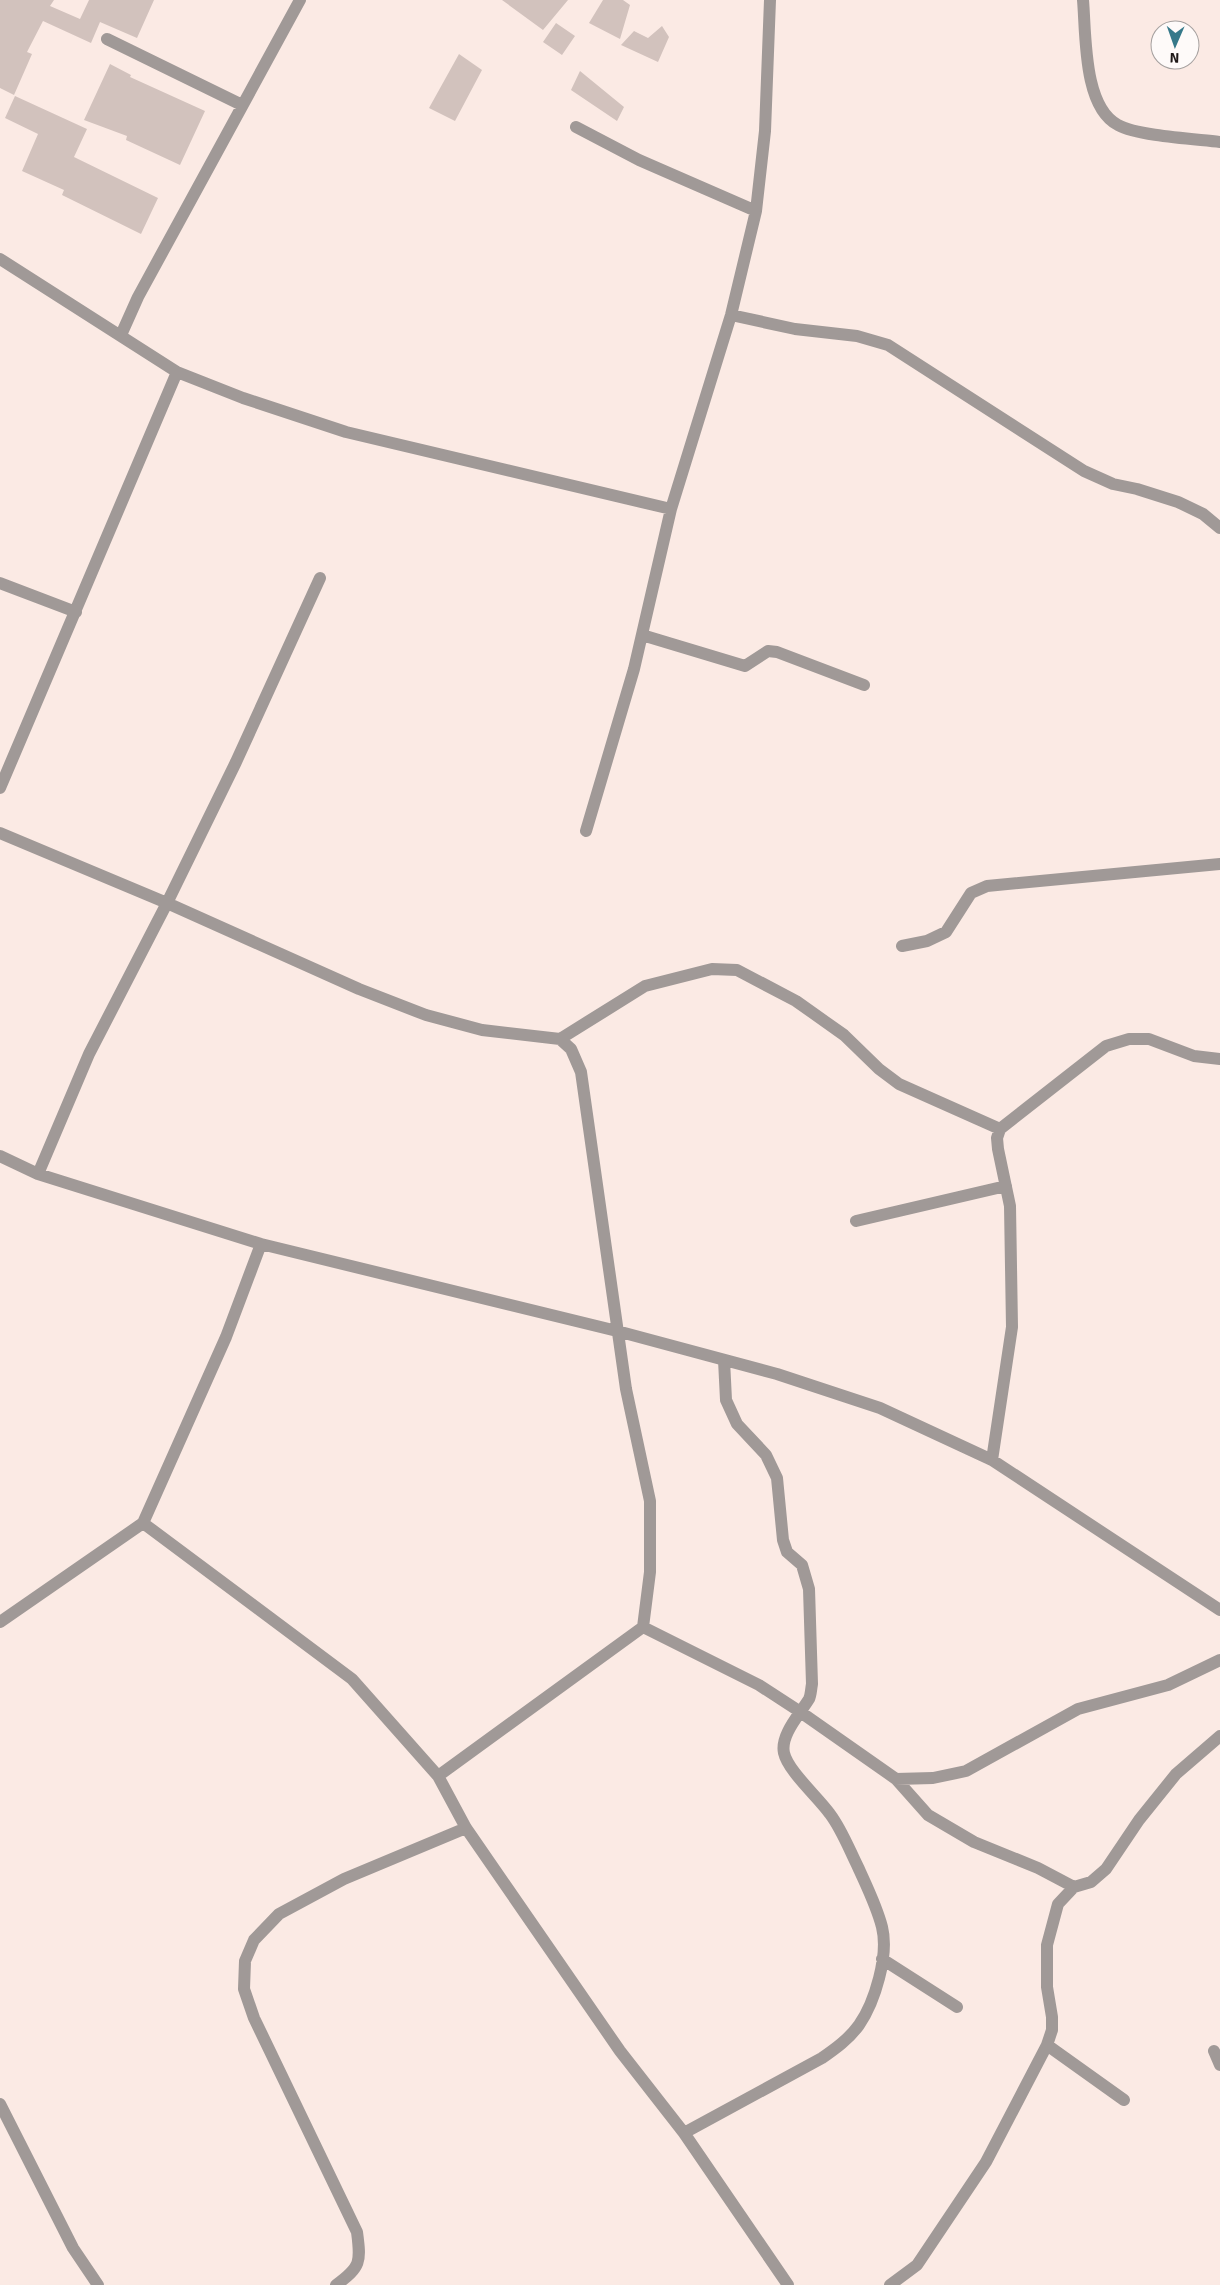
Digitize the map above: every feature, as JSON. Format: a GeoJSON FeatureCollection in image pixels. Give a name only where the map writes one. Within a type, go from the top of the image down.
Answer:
{"type":"FeatureCollection","features":[{"type":"Feature","properties":{"kind":"street"},"geometry":{"type":"LineString","coordinates":[[121,335],[138,297],[300,0]]}},
{"type":"Feature","properties":{"kind":"street"},"geometry":{"type":"LineString","coordinates":[[586,831],[642,635],[671,509],[731,315],[756,211],[765,131],[770,0]]}},
{"type":"Feature","properties":{"kind":"street"},"geometry":{"type":"LineString","coordinates":[[1083,0],[1091,87],[1106,116],[1118,126],[1152,134],[1220,142]]}},
{"type":"Feature","properties":{"kind":"street"},"geometry":{"type":"LineString","coordinates":[[107,39],[242,105]]}},
{"type":"Feature","properties":{"kind":"street"},"geometry":{"type":"LineString","coordinates":[[576,128],[639,160],[756,211]]}},
{"type":"Feature","properties":{"kind":"street"},"geometry":{"type":"LineString","coordinates":[[0,259],[177,372],[243,398],[346,432],[671,509]]}},
{"type":"Feature","properties":{"kind":"street"},"geometry":{"type":"LineString","coordinates":[[731,315],[795,329],[856,336],[888,346],[1084,471],[1113,484],[1137,489],[1178,502],[1203,514],[1220,528]]}},
{"type":"Feature","properties":{"kind":"street"},"geometry":{"type":"LineString","coordinates":[[0,788],[177,372]]}},
{"type":"Feature","properties":{"kind":"street"},"geometry":{"type":"LineString","coordinates":[[38,1174],[88,1054],[167,902],[236,762],[320,578]]}},
{"type":"Feature","properties":{"kind":"street"},"geometry":{"type":"LineString","coordinates":[[0,583],[76,612]]}},
{"type":"Feature","properties":{"kind":"street"},"geometry":{"type":"LineString","coordinates":[[642,635],[745,666],[768,651],[777,652],[864,685]]}},
{"type":"Feature","properties":{"kind":"street"},"geometry":{"type":"LineString","coordinates":[[0,833],[167,902],[359,989],[426,1015],[482,1030],[560,1039],[571,1049],[581,1072],[626,1388],[650,1501],[650,1572],[643,1627],[438,1776]]}},
{"type":"Feature","properties":{"kind":"street"},"geometry":{"type":"LineString","coordinates":[[902,946],[927,941],[946,932],[971,893],[987,886],[1220,864]]}},
{"type":"Feature","properties":{"kind":"street"},"geometry":{"type":"LineString","coordinates":[[560,1039],[645,986],[712,969],[737,970],[804,1006],[844,1035],[878,1069],[899,1084],[1000,1129]]}},
{"type":"Feature","properties":{"kind":"street"},"geometry":{"type":"LineString","coordinates":[[992,1460],[1012,1327],[1010,1206],[998,1149],[997,1138],[1000,1129],[1106,1046],[1129,1039],[1149,1039],[1194,1056],[1220,1059]]}},
{"type":"Feature","properties":{"kind":"street"},"geometry":{"type":"LineString","coordinates":[[0,1156],[38,1174],[261,1244],[617,1331],[778,1374],[880,1408],[992,1460],[1220,1610]]}},
{"type":"Feature","properties":{"kind":"street"},"geometry":{"type":"LineString","coordinates":[[856,1221],[1006,1186]]}},
{"type":"Feature","properties":{"kind":"street"},"geometry":{"type":"LineString","coordinates":[[0,1622],[143,1523],[226,1337],[261,1244]]}},
{"type":"Feature","properties":{"kind":"street"},"geometry":{"type":"LineString","coordinates":[[684,2132],[822,2058],[840,2046],[859,2026],[870,2005],[880,1976],[882,1959],[882,1929],[872,1899],[839,1826],[819,1798],[790,1768],[784,1752],[786,1738],[799,1711],[810,1697],[812,1684],[809,1589],[802,1566],[787,1552],[783,1540],[777,1478],[766,1455],[737,1424],[726,1400],[724,1360]]}},
{"type":"Feature","properties":{"kind":"street"},"geometry":{"type":"LineString","coordinates":[[143,1523],[352,1679],[438,1776],[466,1828],[620,2051],[684,2132],[788,2285]]}},
{"type":"Feature","properties":{"kind":"street"},"geometry":{"type":"LineString","coordinates":[[643,1627],[758,1685],[799,1711],[896,1779],[928,1815],[974,1842],[1038,1868],[1074,1887]]}},
{"type":"Feature","properties":{"kind":"street"},"geometry":{"type":"LineString","coordinates":[[896,1779],[933,1778],[966,1771],[1078,1709],[1168,1685],[1220,1660]]}},
{"type":"Feature","properties":{"kind":"street"},"geometry":{"type":"LineString","coordinates":[[890,2285],[917,2265],[986,2162],[1047,2045],[1052,2030],[1052,2017],[1047,1987],[1047,1945],[1058,1904],[1074,1887],[1091,1882],[1106,1869],[1139,1820],[1176,1774],[1220,1736]]}},
{"type":"Feature","properties":{"kind":"street"},"geometry":{"type":"LineString","coordinates":[[336,2285],[354,2272],[360,2254],[357,2232],[254,2018],[244,1989],[245,1961],[254,1940],[279,1914],[344,1879],[466,1828]]}},
{"type":"Feature","properties":{"kind":"street"},"geometry":{"type":"LineString","coordinates":[[882,1959],[957,2007]]}},
{"type":"Feature","properties":{"kind":"street"},"geometry":{"type":"LineString","coordinates":[[1047,2045],[1124,2100]]}},
{"type":"Feature","properties":{"kind":"street"},"geometry":{"type":"LineString","coordinates":[[1214,2050],[1220,2065]]}},
{"type":"Feature","properties":{"kind":"street"},"geometry":{"type":"LineString","coordinates":[[0,2104],[73,2248],[98,2285]]}},
{"type":"Feature","properties":{"kind":"building"},"geometry":{"type":"Polygon","coordinates":[[[0,0],[54,0],[50,6],[80,19],[89,0],[154,0],[137,38],[100,22],[91,43],[43,21],[27,52],[32,54],[14,95],[0,88],[0,0]]]}},
{"type":"Feature","properties":{"kind":"building"},"geometry":{"type":"Polygon","coordinates":[[[502,0],[568,0],[543,30],[502,0]]]}},
{"type":"Feature","properties":{"kind":"building"},"geometry":{"type":"Polygon","coordinates":[[[603,0],[623,0],[630,5],[620,39],[589,23],[603,0]]]}},
{"type":"Feature","properties":{"kind":"building"},"geometry":{"type":"Polygon","coordinates":[[[556,23],[575,36],[562,55],[543,42],[556,23]]]}},
{"type":"Feature","properties":{"kind":"building"},"geometry":{"type":"Polygon","coordinates":[[[662,26],[669,37],[658,62],[621,45],[634,31],[648,38],[662,26]]]}},
{"type":"Feature","properties":{"kind":"building"},"geometry":{"type":"Polygon","coordinates":[[[459,54],[482,70],[455,121],[429,108],[459,54]]]}},
{"type":"Feature","properties":{"kind":"building"},"geometry":{"type":"Polygon","coordinates":[[[110,64],[131,75],[130,77],[205,111],[180,165],[126,140],[127,136],[84,120],[110,64]]]}},
{"type":"Feature","properties":{"kind":"building"},"geometry":{"type":"Polygon","coordinates":[[[580,71],[624,107],[617,121],[571,90],[580,71]]]}},
{"type":"Feature","properties":{"kind":"building"},"geometry":{"type":"Polygon","coordinates":[[[15,96],[87,129],[74,157],[158,198],[141,234],[62,195],[64,190],[22,171],[38,134],[5,118],[15,96]]]}}]}
